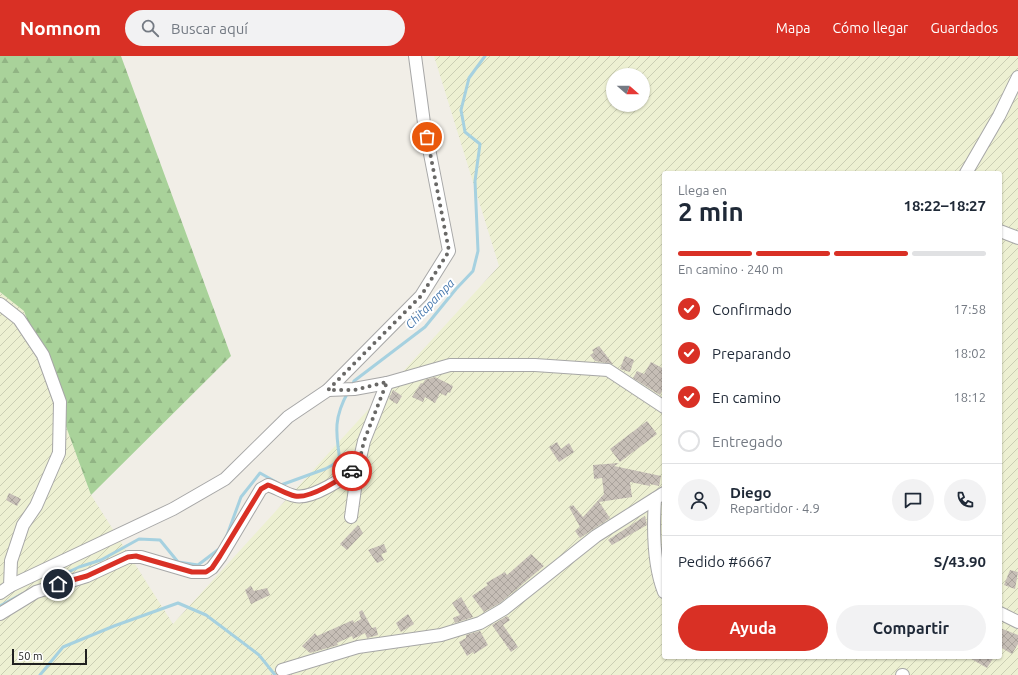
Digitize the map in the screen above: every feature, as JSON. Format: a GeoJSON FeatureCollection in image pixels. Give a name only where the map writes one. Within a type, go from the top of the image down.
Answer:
{"type":"FeatureCollection","features":[{"type":"Feature","properties":{"kind":"street"},"geometry":{"type":"LineString","coordinates":[[5,590],[173,509],[224,478],[288,417],[332,390],[421,296],[449,251],[424,122],[415,56]]}},
{"type":"Feature","properties":{"kind":"street"},"geometry":{"type":"LineString","coordinates":[[967,171],[999,116],[1018,76]]}},
{"type":"Feature","properties":{"kind":"street"},"geometry":{"type":"LineString","coordinates":[[1002,232],[1018,238]]}},
{"type":"Feature","properties":{"kind":"street"},"geometry":{"type":"LineString","coordinates":[[0,304],[19,319],[43,355],[60,402],[59,453],[36,506],[23,525],[11,561],[5,590]]}},
{"type":"Feature","properties":{"kind":"street"},"geometry":{"type":"LineString","coordinates":[[332,390],[354,390],[450,365],[535,365],[608,370],[662,406]]}},
{"type":"Feature","properties":{"kind":"street"},"geometry":{"type":"LineString","coordinates":[[351,517],[358,467],[364,441],[387,382]]}},
{"type":"Feature","properties":{"kind":"street"},"geometry":{"type":"LineString","coordinates":[[0,614],[36,592],[87,576],[128,557],[142,557],[192,572],[206,572],[212,568],[261,489],[265,486],[268,485],[300,496],[323,489],[358,467]]}},
{"type":"Feature","properties":{"kind":"street"},"geometry":{"type":"LineString","coordinates":[[660,496],[656,561],[662,586]]}},
{"type":"Feature","properties":{"kind":"street"},"geometry":{"type":"LineString","coordinates":[[282,670],[358,647],[441,635],[480,623],[504,609],[596,536],[660,496]]}},
{"type":"Feature","properties":{"kind":"street"},"geometry":{"type":"LineString","coordinates":[[1002,614],[1018,622]]}},
{"type":"Feature","properties":{"kind":"green space"},"geometry":{"type":"Polygon","coordinates":[[[0,56],[121,56],[231,356],[91,495],[24,311],[0,292],[0,56]]]}},
{"type":"Feature","properties":{"kind":"green space"},"geometry":{"type":"Polygon","coordinates":[[[434,56],[1018,56],[1018,675],[0,675],[0,292],[24,310],[91,495],[173,624],[499,266],[434,56]]]}},
{"type":"Feature","properties":{"kind":"building"},"geometry":{"type":"Polygon","coordinates":[[[599,346],[613,364],[595,361],[590,355],[594,353],[592,350],[599,346]]]}},
{"type":"Feature","properties":{"kind":"building"},"geometry":{"type":"Polygon","coordinates":[[[625,356],[634,360],[630,372],[620,369],[625,356]]]}},
{"type":"Feature","properties":{"kind":"building"},"geometry":{"type":"Polygon","coordinates":[[[651,362],[662,368],[662,391],[660,395],[633,378],[637,371],[644,374],[651,362]]]}},
{"type":"Feature","properties":{"kind":"building"},"geometry":{"type":"Polygon","coordinates":[[[435,377],[453,386],[450,393],[448,392],[446,396],[440,393],[435,403],[425,397],[423,402],[412,397],[421,383],[423,384],[425,380],[435,377]]]}},
{"type":"Feature","properties":{"kind":"building"},"geometry":{"type":"Polygon","coordinates":[[[393,390],[402,396],[397,404],[389,399],[393,390]]]}},
{"type":"Feature","properties":{"kind":"building"},"geometry":{"type":"Polygon","coordinates":[[[647,421],[657,434],[620,462],[610,449],[647,421]]]}},
{"type":"Feature","properties":{"kind":"building"},"geometry":{"type":"Polygon","coordinates":[[[557,442],[561,449],[569,443],[574,452],[559,462],[549,447],[557,442]]]}},
{"type":"Feature","properties":{"kind":"building"},"geometry":{"type":"Polygon","coordinates":[[[619,463],[614,466],[661,476],[659,486],[650,484],[650,486],[630,482],[632,497],[599,502],[610,518],[580,538],[575,531],[580,527],[569,507],[573,505],[583,517],[604,494],[602,478],[594,479],[593,465],[619,463]]]}},
{"type":"Feature","properties":{"kind":"building"},"geometry":{"type":"Polygon","coordinates":[[[9,493],[21,499],[17,506],[6,500],[9,493]]]}},
{"type":"Feature","properties":{"kind":"building"},"geometry":{"type":"Polygon","coordinates":[[[645,516],[647,525],[612,545],[608,540],[645,516]]]}},
{"type":"Feature","properties":{"kind":"building"},"geometry":{"type":"Polygon","coordinates":[[[358,525],[363,533],[347,550],[340,544],[358,525]]]}},
{"type":"Feature","properties":{"kind":"building"},"geometry":{"type":"Polygon","coordinates":[[[384,544],[387,552],[381,554],[384,560],[377,563],[368,550],[384,544]]]}},
{"type":"Feature","properties":{"kind":"building"},"geometry":{"type":"Polygon","coordinates":[[[531,554],[544,566],[500,603],[484,612],[472,596],[488,585],[486,583],[505,572],[507,575],[531,554]]]}},
{"type":"Feature","properties":{"kind":"building"},"geometry":{"type":"Polygon","coordinates":[[[1010,570],[1018,572],[1015,589],[1004,585],[1010,570]]]}},
{"type":"Feature","properties":{"kind":"building"},"geometry":{"type":"Polygon","coordinates":[[[251,586],[254,591],[267,588],[270,595],[251,604],[245,590],[251,586]]]}},
{"type":"Feature","properties":{"kind":"building"},"geometry":{"type":"Polygon","coordinates":[[[461,597],[473,617],[455,623],[453,618],[460,615],[452,603],[461,597]]]}},
{"type":"Feature","properties":{"kind":"building"},"geometry":{"type":"Polygon","coordinates":[[[362,610],[372,628],[376,627],[378,635],[367,638],[365,633],[353,639],[352,636],[337,643],[338,645],[310,653],[302,646],[315,633],[317,636],[353,620],[354,623],[361,619],[359,612],[362,610]]]}},
{"type":"Feature","properties":{"kind":"building"},"geometry":{"type":"Polygon","coordinates":[[[408,614],[414,624],[401,632],[396,623],[408,614]]]}},
{"type":"Feature","properties":{"kind":"building"},"geometry":{"type":"Polygon","coordinates":[[[507,616],[510,620],[503,625],[518,647],[511,652],[492,625],[507,616]]]}},
{"type":"Feature","properties":{"kind":"building"},"geometry":{"type":"Polygon","coordinates":[[[1002,629],[1018,635],[1018,644],[1012,654],[1002,648],[1002,629]]]}},
{"type":"Feature","properties":{"kind":"building"},"geometry":{"type":"Polygon","coordinates":[[[480,631],[488,645],[474,654],[473,652],[467,656],[459,642],[466,638],[466,635],[480,631]]]}},
{"type":"Feature","properties":{"kind":"building"},"geometry":{"type":"Polygon","coordinates":[[[971,659],[993,659],[987,668],[971,659]]]}},
{"type":"Feature","properties":{"kind":"waterway","name":"Chitapampa"},"geometry":{"type":"LineString","coordinates":[[352,386],[354,381],[425,327],[473,271],[478,251],[475,181],[480,144],[465,132],[461,110],[469,78],[485,56]]}},
{"type":"Feature","properties":{"kind":"waterway","name":"Chitapampa"},"geometry":{"type":"LineString","coordinates":[[281,485],[325,469],[340,461],[337,442],[337,426],[340,410],[348,392]]}},
{"type":"Feature","properties":{"kind":"waterway","name":"Chitapampa"},"geometry":{"type":"LineString","coordinates":[[226,538],[241,497],[260,473],[276,482]]}},
{"type":"Feature","properties":{"kind":"waterway","name":"Chitapampa"},"geometry":{"type":"LineString","coordinates":[[43,584],[79,567],[101,560],[139,539],[160,540],[178,562],[198,565],[219,549]]}},
{"type":"Feature","properties":{"kind":"waterway","name":"Chitapampa"},"geometry":{"type":"LineString","coordinates":[[0,606],[22,594]]}},
{"type":"Feature","properties":{"kind":"waterway"},"geometry":{"type":"LineString","coordinates":[[40,675],[63,647],[114,626],[178,603],[206,615],[259,655],[275,675]]}},
{"type":"Feature","properties":{"kind":"way so far"},"geometry":{"type":"LineString","coordinates":[[352,471],[358,467],[364,441],[387,382],[354,390],[328,390],[421,296],[449,251],[427,137]]}},
{"type":"Feature","properties":{"kind":"route"},"geometry":{"type":"LineString","coordinates":[[58,584],[87,576],[128,557],[136,556],[192,572],[206,572],[212,568],[261,489],[265,486],[268,485],[296,496],[300,496],[323,489],[352,471]]}}]}
